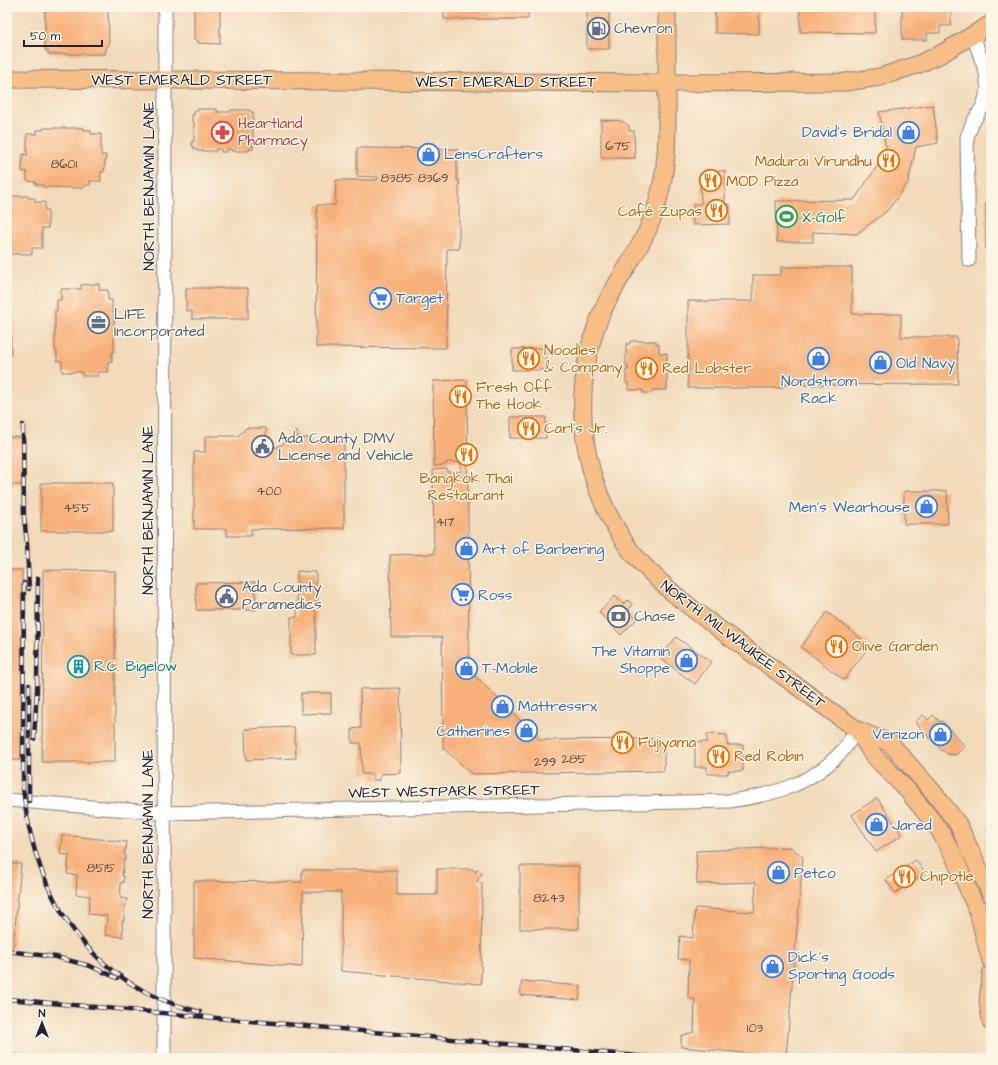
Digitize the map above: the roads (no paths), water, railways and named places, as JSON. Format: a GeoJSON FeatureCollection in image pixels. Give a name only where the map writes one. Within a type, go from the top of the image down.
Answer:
{"type":"FeatureCollection","features":[{"type":"Feature","properties":{"kind":"main road","name":"NORTH MILWAUKEE STREET"},"geometry":{"type":"LineString","coordinates":[[667,7],[666,157],[661,190],[651,222],[642,242],[612,292],[602,313],[587,358],[583,385],[582,412],[584,437],[589,462],[597,489],[606,510],[634,555],[652,574],[683,602],[857,730],[890,743],[934,793],[958,824],[991,895]]}},
{"type":"Feature","properties":{"kind":"main road","name":"WEST EMERALD STREET"},"geometry":{"type":"LineString","coordinates":[[7,79],[667,83],[846,82],[892,74],[919,64],[941,54],[991,24]]}},
{"type":"Feature","properties":{"kind":"main road","name":"NORTH MILWAUKEE STREET"},"geometry":{"type":"LineString","coordinates":[[857,730],[873,755],[908,791],[938,828],[950,835],[957,845],[980,893],[985,909]]}},
{"type":"Feature","properties":{"kind":"main road"},"geometry":{"type":"LineString","coordinates":[[985,909],[984,915],[991,923]]}},
{"type":"Feature","properties":{"kind":"main road"},"geometry":{"type":"LineString","coordinates":[[985,909],[991,960]]}},
{"type":"Feature","properties":{"kind":"main road"},"geometry":{"type":"LineString","coordinates":[[991,974],[988,1001],[991,1022]]}},
{"type":"Feature","properties":{"kind":"street","name":"NORTH BENJAMIN LANE"},"geometry":{"type":"LineString","coordinates":[[164,1058],[165,7]]}},
{"type":"Feature","properties":{"kind":"street"},"geometry":{"type":"LineString","coordinates":[[968,260],[967,137],[973,122],[983,106],[988,89],[986,73],[973,35]]}},
{"type":"Feature","properties":{"kind":"street","name":"WEST WESTPARK STREET"},"geometry":{"type":"LineString","coordinates":[[7,800],[164,813],[729,801],[777,792],[807,780],[827,765],[842,750],[857,730]]}},
{"type":"Feature","properties":{"kind":"railway"},"geometry":{"type":"LineString","coordinates":[[23,425],[24,516],[29,589]]}},
{"type":"Feature","properties":{"kind":"railway"},"geometry":{"type":"LineString","coordinates":[[34,739],[37,690],[38,578]]}},
{"type":"Feature","properties":{"kind":"railway"},"geometry":{"type":"LineString","coordinates":[[24,583],[23,788],[29,828],[40,865],[55,900],[74,931],[98,958],[127,981],[161,999],[200,1012]]}},
{"type":"Feature","properties":{"kind":"railway"},"geometry":{"type":"LineString","coordinates":[[29,685],[29,801]]}},
{"type":"Feature","properties":{"kind":"railway"},"geometry":{"type":"LineString","coordinates":[[7,951],[56,957],[90,966],[117,978]]}},
{"type":"Feature","properties":{"kind":"railway"},"geometry":{"type":"LineString","coordinates":[[7,999],[661,1058]]}},
{"type":"Feature","properties":{"kind":"place","name":"Chevron"},"geometry":{"type":"Point","coordinates":[598,28]}},
{"type":"Feature","properties":{"kind":"place","name":"Heartland Pharmacy"},"geometry":{"type":"Point","coordinates":[223,132]}},
{"type":"Feature","properties":{"kind":"place","name":"David's Bridal"},"geometry":{"type":"Point","coordinates":[908,132]}},
{"type":"Feature","properties":{"kind":"place","name":"LensCrafters"},"geometry":{"type":"Point","coordinates":[428,154]}},
{"type":"Feature","properties":{"kind":"place","name":"Madurai Virundhu"},"geometry":{"type":"Point","coordinates":[888,161]}},
{"type":"Feature","properties":{"kind":"place","name":"MOD Pizza"},"geometry":{"type":"Point","coordinates":[711,181]}},
{"type":"Feature","properties":{"kind":"place","name":"Café Zupas"},"geometry":{"type":"Point","coordinates":[717,211]}},
{"type":"Feature","properties":{"kind":"place","name":"X-Golf"},"geometry":{"type":"Point","coordinates":[787,217]}},
{"type":"Feature","properties":{"kind":"place","name":"Target"},"geometry":{"type":"Point","coordinates":[381,298]}},
{"type":"Feature","properties":{"kind":"place","name":"LIFE Incorporated"},"geometry":{"type":"Point","coordinates":[98,323]}},
{"type":"Feature","properties":{"kind":"place","name":"Nordstrom Rack"},"geometry":{"type":"Point","coordinates":[819,358]}},
{"type":"Feature","properties":{"kind":"place","name":"Noodles & Company"},"geometry":{"type":"Point","coordinates":[529,359]}},
{"type":"Feature","properties":{"kind":"place","name":"Old Navy"},"geometry":{"type":"Point","coordinates":[880,363]}},
{"type":"Feature","properties":{"kind":"place","name":"Red Lobster"},"geometry":{"type":"Point","coordinates":[647,368]}},
{"type":"Feature","properties":{"kind":"place","name":"Fresh Off The Hook"},"geometry":{"type":"Point","coordinates":[460,396]}},
{"type":"Feature","properties":{"kind":"place","name":"Carl's Jr."},"geometry":{"type":"Point","coordinates":[528,428]}},
{"type":"Feature","properties":{"kind":"place","name":"Ada County DMV License and Vehicle"},"geometry":{"type":"Point","coordinates":[263,447]}},
{"type":"Feature","properties":{"kind":"place","name":"Bangkok Thai Restaurant"},"geometry":{"type":"Point","coordinates":[466,455]}},
{"type":"Feature","properties":{"kind":"place","name":"Men's Wearhouse"},"geometry":{"type":"Point","coordinates":[926,507]}},
{"type":"Feature","properties":{"kind":"place","name":"Art of Barbering"},"geometry":{"type":"Point","coordinates":[466,549]}},
{"type":"Feature","properties":{"kind":"place","name":"Ross"},"geometry":{"type":"Point","coordinates":[463,595]}},
{"type":"Feature","properties":{"kind":"place","name":"Ada County Paramedics"},"geometry":{"type":"Point","coordinates":[226,596]}},
{"type":"Feature","properties":{"kind":"place","name":"Chase"},"geometry":{"type":"Point","coordinates":[618,616]}},
{"type":"Feature","properties":{"kind":"place","name":"Olive Garden"},"geometry":{"type":"Point","coordinates":[836,646]}},
{"type":"Feature","properties":{"kind":"place","name":"The Vitamin Shoppe"},"geometry":{"type":"Point","coordinates":[686,660]}},
{"type":"Feature","properties":{"kind":"place","name":"R.C. Bigelow"},"geometry":{"type":"Point","coordinates":[79,666]}},
{"type":"Feature","properties":{"kind":"place","name":"T-Mobile"},"geometry":{"type":"Point","coordinates":[467,668]}},
{"type":"Feature","properties":{"kind":"place","name":"Mattressrx"},"geometry":{"type":"Point","coordinates":[502,706]}},
{"type":"Feature","properties":{"kind":"place","name":"Catherines"},"geometry":{"type":"Point","coordinates":[526,731]}},
{"type":"Feature","properties":{"kind":"place","name":"Verizon"},"geometry":{"type":"Point","coordinates":[940,734]}},
{"type":"Feature","properties":{"kind":"place","name":"Fujiyama"},"geometry":{"type":"Point","coordinates":[622,742]}},
{"type":"Feature","properties":{"kind":"place","name":"Red Robin"},"geometry":{"type":"Point","coordinates":[719,756]}},
{"type":"Feature","properties":{"kind":"place","name":"Jared"},"geometry":{"type":"Point","coordinates":[877,825]}},
{"type":"Feature","properties":{"kind":"place","name":"Petco"},"geometry":{"type":"Point","coordinates":[779,873]}},
{"type":"Feature","properties":{"kind":"place","name":"Chipotle"},"geometry":{"type":"Point","coordinates":[905,876]}},
{"type":"Feature","properties":{"kind":"place","name":"Dick's Sporting Goods"},"geometry":{"type":"Point","coordinates":[773,966]}}]}
